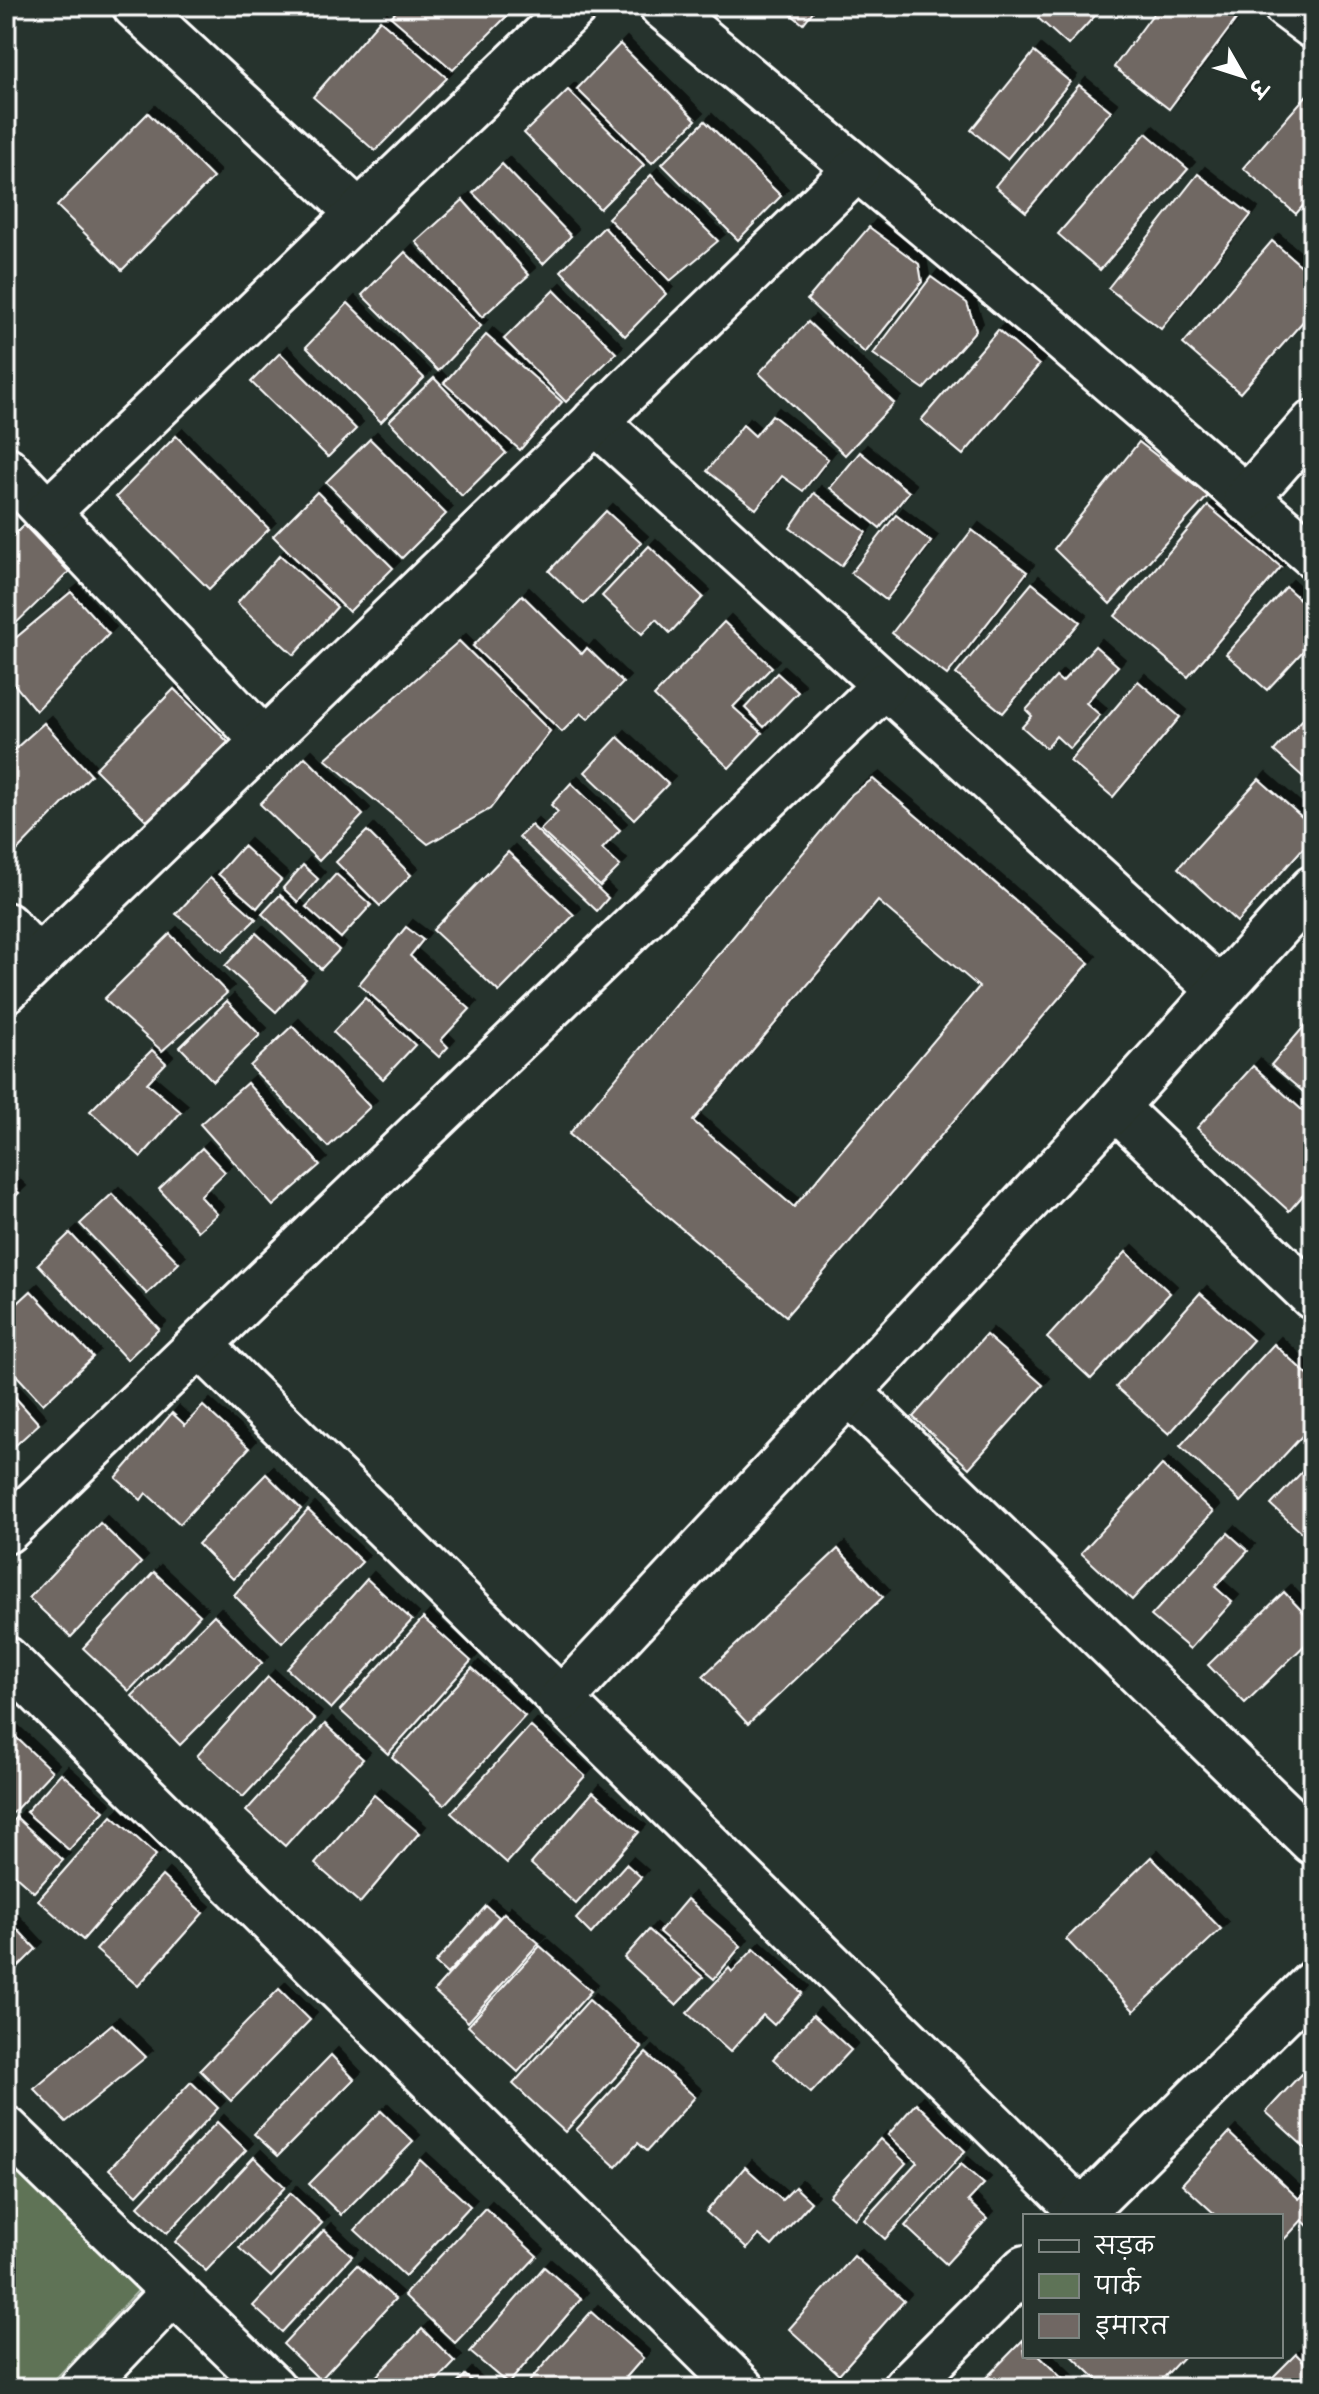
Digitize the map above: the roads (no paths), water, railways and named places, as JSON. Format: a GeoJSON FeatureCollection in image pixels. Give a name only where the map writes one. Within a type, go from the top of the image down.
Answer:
{"type":"FeatureCollection","features":[{"type":"Feature","properties":{"kind":"street"},"geometry":{"type":"LineString","coordinates":[[135,6],[359,213]]}},
{"type":"Feature","properties":{"kind":"street"},"geometry":{"type":"LineString","coordinates":[[47,513],[575,6]]}},
{"type":"Feature","properties":{"kind":"street"},"geometry":{"type":"LineString","coordinates":[[662,6],[1062,339],[1313,555]]}},
{"type":"Feature","properties":{"kind":"street"},"geometry":{"type":"LineString","coordinates":[[1286,6],[1313,26]]}},
{"type":"Feature","properties":{"kind":"street"},"geometry":{"type":"LineString","coordinates":[[6,990],[857,169]]}},
{"type":"Feature","properties":{"kind":"street"},"geometry":{"type":"LineString","coordinates":[[595,421],[1220,990]]}},
{"type":"Feature","properties":{"kind":"street"},"geometry":{"type":"LineString","coordinates":[[1246,499],[1313,423]]}},
{"type":"Feature","properties":{"kind":"street"},"geometry":{"type":"LineString","coordinates":[[6,469],[264,741]]}},
{"type":"Feature","properties":{"kind":"street"},"geometry":{"type":"LineString","coordinates":[[6,1531],[885,685]]}},
{"type":"Feature","properties":{"kind":"street"},"geometry":{"type":"LineString","coordinates":[[560,1701],[1115,1107],[1313,888]]}},
{"type":"Feature","properties":{"kind":"street"},"geometry":{"type":"LineString","coordinates":[[6,925],[38,959]]}},
{"type":"Feature","properties":{"kind":"street"},"geometry":{"type":"LineString","coordinates":[[1115,1107],[1313,1297]]}},
{"type":"Feature","properties":{"kind":"street"},"geometry":{"type":"LineString","coordinates":[[200,1345],[1080,2214],[1313,1983]]}},
{"type":"Feature","properties":{"kind":"street"},"geometry":{"type":"LineString","coordinates":[[849,1392],[1313,1842]]}},
{"type":"Feature","properties":{"kind":"street"},"geometry":{"type":"LineString","coordinates":[[6,1659],[742,2388]]}},
{"type":"Feature","properties":{"kind":"street"},"geometry":{"type":"LineString","coordinates":[[6,2129],[273,2388]]}},
{"type":"Feature","properties":{"kind":"street"},"geometry":{"type":"LineString","coordinates":[[905,2388],[1023,2270]]}},
{"type":"Feature","properties":{"kind":"street"},"geometry":{"type":"LineString","coordinates":[[82,2388],[173,2292]]}}]}
